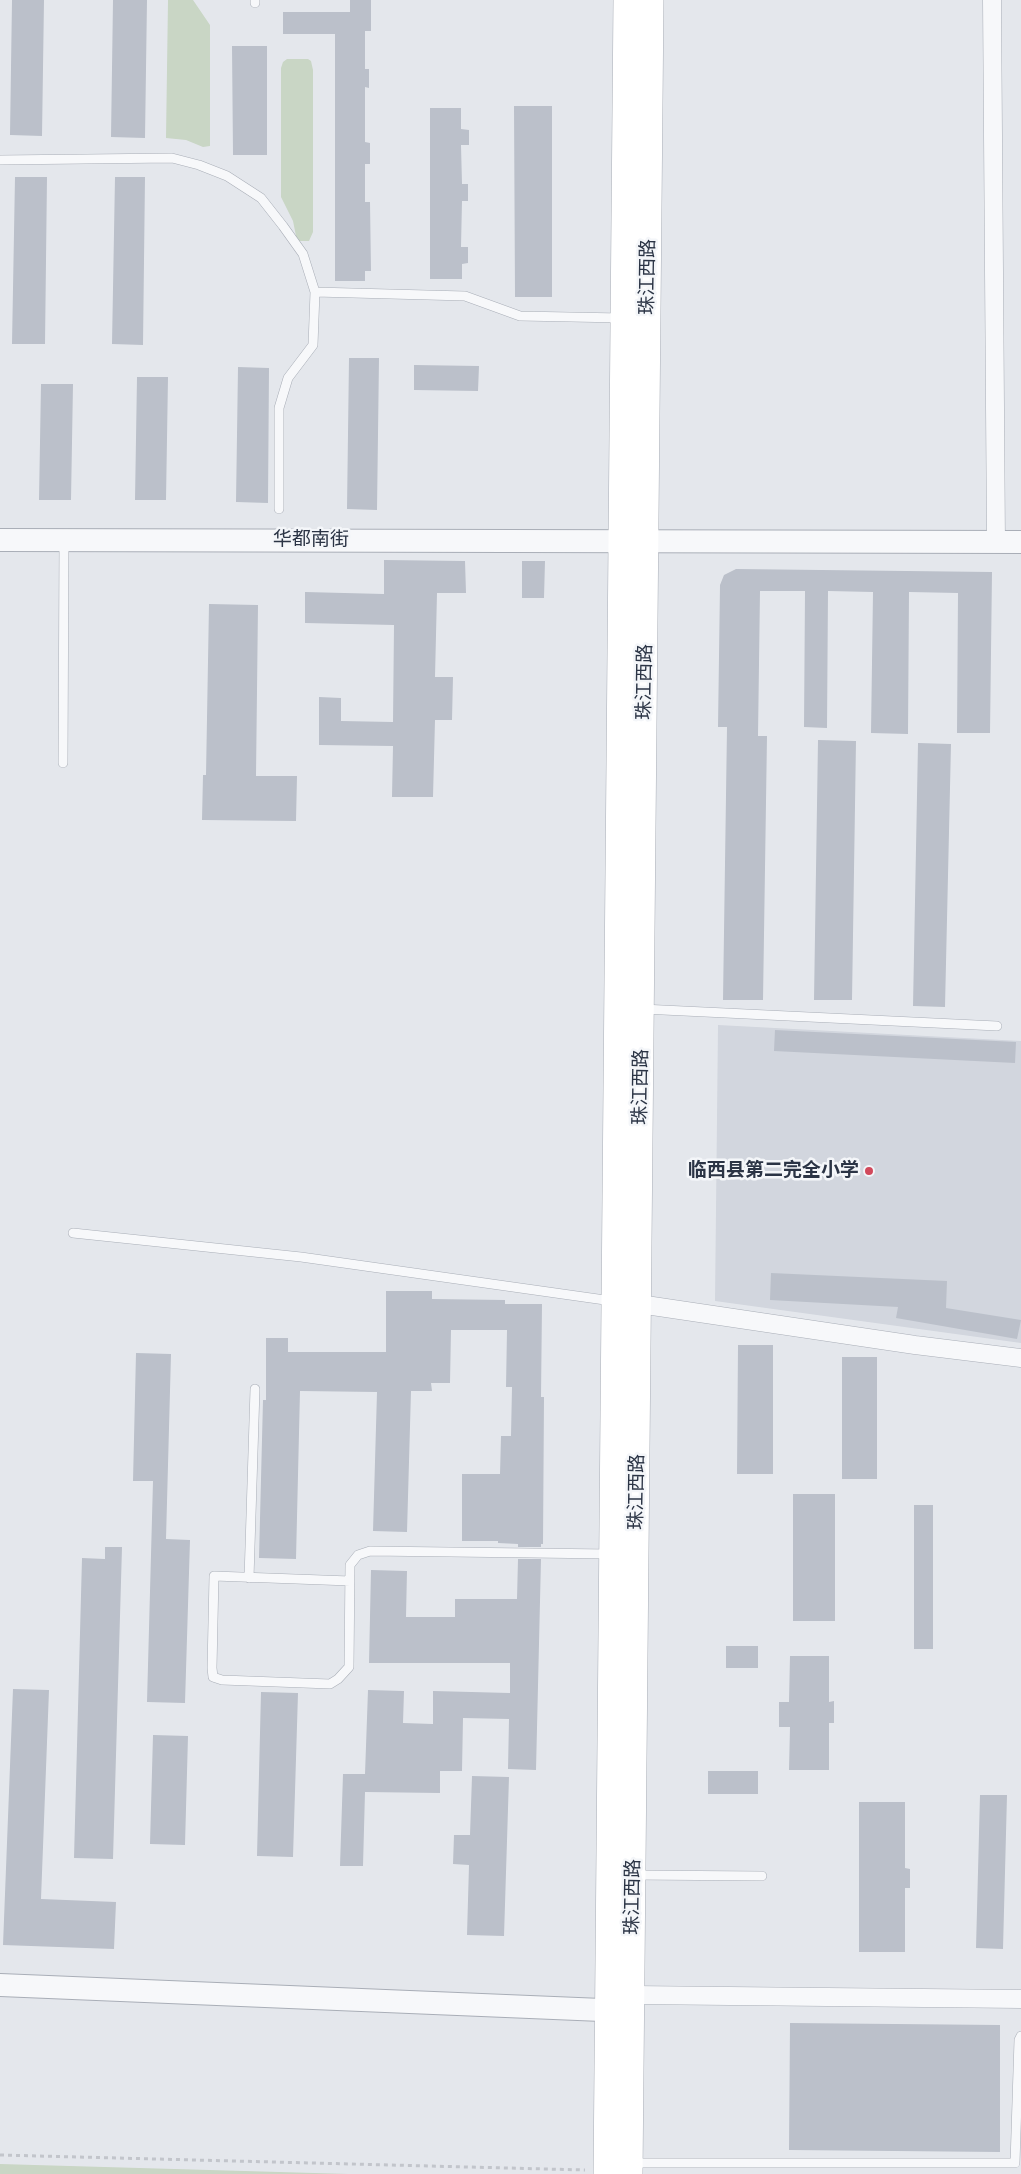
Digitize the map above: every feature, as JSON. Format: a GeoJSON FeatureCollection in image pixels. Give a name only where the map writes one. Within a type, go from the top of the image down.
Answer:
{"type":"FeatureCollection","features":[{"type":"Feature","properties":{"kind":"main road","name":"珠江西路"},"geometry":{"type":"LineString","coordinates":[[626,0],[612,1554],[630,2168]]}},
{"type":"Feature","properties":{"kind":"main road","name":"珠江西路"},"geometry":{"type":"LineString","coordinates":[[606,2172],[624,2005],[633,1875],[651,0]]}},
{"type":"Feature","properties":{"kind":"street"},"geometry":{"type":"LineString","coordinates":[[992,0],[996,542]]}},
{"type":"Feature","properties":{"kind":"street","name":"华都南街"},"geometry":{"type":"LineString","coordinates":[[0,540],[1021,542]]}},
{"type":"Feature","properties":{"kind":"street"},"geometry":{"type":"LineString","coordinates":[[639,1304],[905,1344],[1021,1358]]}},
{"type":"Feature","properties":{"kind":"street"},"geometry":{"type":"LineString","coordinates":[[0,1985],[624,2005],[1021,1999]]}},
{"type":"Feature","properties":{"kind":"lane"},"geometry":{"type":"LineString","coordinates":[[0,160],[172,158],[199,165],[227,176],[261,198],[303,254],[315,292],[313,345],[288,378],[279,408],[280,509]]}},
{"type":"Feature","properties":{"kind":"lane"},"geometry":{"type":"LineString","coordinates":[[315,292],[465,296],[520,316],[623,318]]}},
{"type":"Feature","properties":{"kind":"lane"},"geometry":{"type":"LineString","coordinates":[[64,540],[64,763]]}},
{"type":"Feature","properties":{"kind":"lane"},"geometry":{"type":"LineString","coordinates":[[642,1009],[997,1026]]}},
{"type":"Feature","properties":{"kind":"lane"},"geometry":{"type":"LineString","coordinates":[[72,1233],[301,1257],[615,1302]]}},
{"type":"Feature","properties":{"kind":"lane"},"geometry":{"type":"LineString","coordinates":[[249,1578],[255,1389]]}},
{"type":"Feature","properties":{"kind":"lane"},"geometry":{"type":"LineString","coordinates":[[350,1581],[214,1576],[213,1678],[222,1680],[330,1684],[338,1679],[349,1667],[350,1581],[350,1566],[358,1555],[370,1552],[612,1554]]}},
{"type":"Feature","properties":{"kind":"lane"},"geometry":{"type":"LineString","coordinates":[[633,1875],[762,1876]]}},
{"type":"Feature","properties":{"kind":"lane"},"geometry":{"type":"LineString","coordinates":[[630,2168],[1014,2163],[1018,2040],[1021,2036]]}},
{"type":"Feature","properties":{"kind":"path"},"geometry":{"type":"LineString","coordinates":[[0,2155],[606,2172]]}},
{"type":"Feature","properties":{"kind":"shaded area","name":"临西县第二完全小学"},"geometry":{"type":"Polygon","coordinates":[[[718,1025],[1021,1041],[1021,1343],[715,1301],[718,1025]]]}},
{"type":"Feature","properties":{"kind":"green space"},"geometry":{"type":"Polygon","coordinates":[[[168,0],[193,0],[210,25],[210,146],[203,147],[186,140],[166,138],[168,0]]]}},
{"type":"Feature","properties":{"kind":"green space"},"geometry":{"type":"Polygon","coordinates":[[[287,59],[308,59],[311,61],[313,70],[313,232],[309,241],[297,241],[293,221],[281,197],[281,68],[283,62],[287,59]]]}},
{"type":"Feature","properties":{"kind":"green space"},"geometry":{"type":"Polygon","coordinates":[[[0,2164],[349,2174],[0,2174],[0,2164]]]}},
{"type":"Feature","properties":{"kind":"building"},"geometry":{"type":"Polygon","coordinates":[[[12,0],[44,0],[42,136],[10,135],[12,0]]]}},
{"type":"Feature","properties":{"kind":"building"},"geometry":{"type":"Polygon","coordinates":[[[113,0],[147,0],[145,138],[111,137],[113,0]]]}},
{"type":"Feature","properties":{"kind":"building"},"geometry":{"type":"Polygon","coordinates":[[[350,0],[371,0],[371,31],[365,31],[365,69],[369,69],[369,88],[365,87],[365,142],[370,143],[370,164],[365,164],[365,202],[370,202],[371,271],[365,271],[365,281],[335,281],[335,34],[283,34],[283,12],[350,12],[350,0]]]}},
{"type":"Feature","properties":{"kind":"building"},"geometry":{"type":"Polygon","coordinates":[[[232,46],[267,46],[267,155],[233,155],[232,46]]]}},
{"type":"Feature","properties":{"kind":"building"},"geometry":{"type":"Polygon","coordinates":[[[514,106],[552,106],[552,297],[515,297],[514,106]]]}},
{"type":"Feature","properties":{"kind":"building"},"geometry":{"type":"Polygon","coordinates":[[[430,108],[461,108],[461,129],[469,130],[469,145],[461,145],[462,184],[468,184],[468,201],[462,201],[461,247],[468,247],[468,263],[462,264],[462,279],[430,279],[430,108]]]}},
{"type":"Feature","properties":{"kind":"building"},"geometry":{"type":"Polygon","coordinates":[[[15,177],[47,177],[45,344],[12,344],[15,177]]]}},
{"type":"Feature","properties":{"kind":"building"},"geometry":{"type":"Polygon","coordinates":[[[115,177],[145,177],[143,345],[112,344],[115,177]]]}},
{"type":"Feature","properties":{"kind":"building"},"geometry":{"type":"Polygon","coordinates":[[[349,358],[379,358],[377,510],[347,509],[349,358]]]}},
{"type":"Feature","properties":{"kind":"building"},"geometry":{"type":"Polygon","coordinates":[[[414,365],[479,366],[478,391],[414,390],[414,365]]]}},
{"type":"Feature","properties":{"kind":"building"},"geometry":{"type":"Polygon","coordinates":[[[238,367],[269,368],[268,503],[236,502],[238,367]]]}},
{"type":"Feature","properties":{"kind":"building"},"geometry":{"type":"Polygon","coordinates":[[[137,377],[168,377],[166,500],[135,500],[137,377]]]}},
{"type":"Feature","properties":{"kind":"building"},"geometry":{"type":"Polygon","coordinates":[[[41,384],[73,384],[71,500],[39,500],[41,384]]]}},
{"type":"Feature","properties":{"kind":"building"},"geometry":{"type":"Polygon","coordinates":[[[384,560],[465,561],[466,593],[437,593],[435,677],[453,677],[452,720],[435,720],[433,797],[392,797],[393,746],[319,745],[319,697],[341,698],[341,721],[393,722],[394,625],[305,623],[305,592],[384,594],[384,560]]]}},
{"type":"Feature","properties":{"kind":"building"},"geometry":{"type":"Polygon","coordinates":[[[522,561],[545,561],[544,598],[522,598],[522,561]]]}},
{"type":"Feature","properties":{"kind":"building"},"geometry":{"type":"Polygon","coordinates":[[[736,569],[992,572],[990,733],[957,733],[958,593],[909,592],[908,734],[871,733],[873,592],[828,591],[827,728],[804,727],[805,591],[760,591],[758,736],[767,736],[763,1000],[723,1000],[727,727],[718,727],[720,585],[724,575],[736,569]]]}},
{"type":"Feature","properties":{"kind":"building"},"geometry":{"type":"Polygon","coordinates":[[[209,604],[258,605],[256,776],[297,776],[296,821],[202,820],[203,775],[206,775],[209,604]]]}},
{"type":"Feature","properties":{"kind":"building"},"geometry":{"type":"Polygon","coordinates":[[[818,740],[856,741],[852,1000],[814,1000],[818,740]]]}},
{"type":"Feature","properties":{"kind":"building"},"geometry":{"type":"Polygon","coordinates":[[[918,743],[951,744],[945,1007],[913,1006],[918,743]]]}},
{"type":"Feature","properties":{"kind":"building"},"geometry":{"type":"Polygon","coordinates":[[[775,1030],[1016,1042],[1015,1063],[774,1051],[775,1030]]]}},
{"type":"Feature","properties":{"kind":"building"},"geometry":{"type":"Polygon","coordinates":[[[771,1273],[947,1281],[946,1308],[1021,1320],[1017,1339],[896,1318],[898,1307],[770,1300],[771,1273]]]}},
{"type":"Feature","properties":{"kind":"building"},"geometry":{"type":"Polygon","coordinates":[[[386,1291],[432,1291],[432,1299],[505,1300],[505,1304],[542,1304],[541,1397],[544,1397],[543,1544],[541,1544],[541,1547],[518,1547],[518,1544],[498,1543],[498,1541],[462,1541],[462,1474],[500,1474],[501,1436],[511,1436],[512,1387],[506,1387],[507,1330],[451,1330],[450,1383],[431,1383],[432,1391],[411,1391],[407,1532],[373,1531],[377,1392],[300,1391],[296,1559],[259,1558],[263,1400],[266,1400],[266,1338],[288,1338],[288,1352],[386,1352],[386,1291]]]}},
{"type":"Feature","properties":{"kind":"building"},"geometry":{"type":"Polygon","coordinates":[[[738,1345],[773,1345],[773,1474],[737,1474],[738,1345]]]}},
{"type":"Feature","properties":{"kind":"building"},"geometry":{"type":"Polygon","coordinates":[[[136,1353],[171,1354],[166,1539],[190,1540],[185,1703],[147,1702],[153,1481],[133,1481],[136,1353]]]}},
{"type":"Feature","properties":{"kind":"building"},"geometry":{"type":"Polygon","coordinates":[[[842,1357],[877,1357],[877,1479],[842,1479],[842,1357]]]}},
{"type":"Feature","properties":{"kind":"building"},"geometry":{"type":"Polygon","coordinates":[[[793,1494],[835,1494],[835,1621],[793,1621],[793,1494]]]}},
{"type":"Feature","properties":{"kind":"building"},"geometry":{"type":"Polygon","coordinates":[[[914,1505],[933,1505],[933,1649],[914,1649],[914,1505]]]}},
{"type":"Feature","properties":{"kind":"building"},"geometry":{"type":"Polygon","coordinates":[[[105,1547],[122,1547],[113,1859],[74,1858],[82,1558],[105,1559],[105,1547]]]}},
{"type":"Feature","properties":{"kind":"building"},"geometry":{"type":"Polygon","coordinates":[[[518,1559],[541,1559],[536,1770],[508,1769],[509,1719],[463,1718],[462,1771],[440,1771],[440,1793],[365,1792],[363,1866],[340,1866],[343,1774],[365,1774],[368,1690],[404,1691],[403,1723],[433,1724],[433,1691],[510,1693],[510,1663],[369,1663],[371,1570],[407,1571],[406,1617],[455,1617],[455,1599],[517,1599],[518,1559]]]}},
{"type":"Feature","properties":{"kind":"building"},"geometry":{"type":"Polygon","coordinates":[[[726,1646],[758,1646],[758,1668],[726,1668],[726,1646]]]}},
{"type":"Feature","properties":{"kind":"building"},"geometry":{"type":"Polygon","coordinates":[[[790,1656],[829,1656],[829,1702],[834,1701],[834,1723],[829,1723],[829,1770],[789,1770],[790,1727],[779,1727],[779,1702],[789,1702],[790,1656]]]}},
{"type":"Feature","properties":{"kind":"building"},"geometry":{"type":"Polygon","coordinates":[[[13,1689],[49,1690],[41,1899],[116,1902],[114,1949],[3,1945],[13,1689]]]}},
{"type":"Feature","properties":{"kind":"building"},"geometry":{"type":"Polygon","coordinates":[[[261,1692],[298,1693],[293,1857],[257,1856],[261,1692]]]}},
{"type":"Feature","properties":{"kind":"building"},"geometry":{"type":"Polygon","coordinates":[[[153,1735],[188,1736],[185,1845],[150,1844],[153,1735]]]}},
{"type":"Feature","properties":{"kind":"building"},"geometry":{"type":"Polygon","coordinates":[[[708,1771],[758,1771],[758,1794],[708,1794],[708,1771]]]}},
{"type":"Feature","properties":{"kind":"building"},"geometry":{"type":"Polygon","coordinates":[[[472,1776],[509,1777],[504,1936],[467,1935],[469,1865],[453,1864],[454,1835],[470,1835],[472,1776]]]}},
{"type":"Feature","properties":{"kind":"building"},"geometry":{"type":"Polygon","coordinates":[[[980,1795],[1007,1795],[1003,1949],[976,1948],[980,1795]]]}},
{"type":"Feature","properties":{"kind":"building"},"geometry":{"type":"Polygon","coordinates":[[[859,1802],[905,1802],[905,1868],[910,1869],[910,1888],[905,1888],[905,1952],[859,1952],[859,1802]]]}},
{"type":"Feature","properties":{"kind":"building"},"geometry":{"type":"Polygon","coordinates":[[[790,2023],[1000,2025],[1000,2152],[789,2150],[790,2023]]]}},
{"type":"Feature","properties":{"kind":"place","name":"临西县第二完全小学"},"geometry":{"type":"Point","coordinates":[869,1171]}}]}
